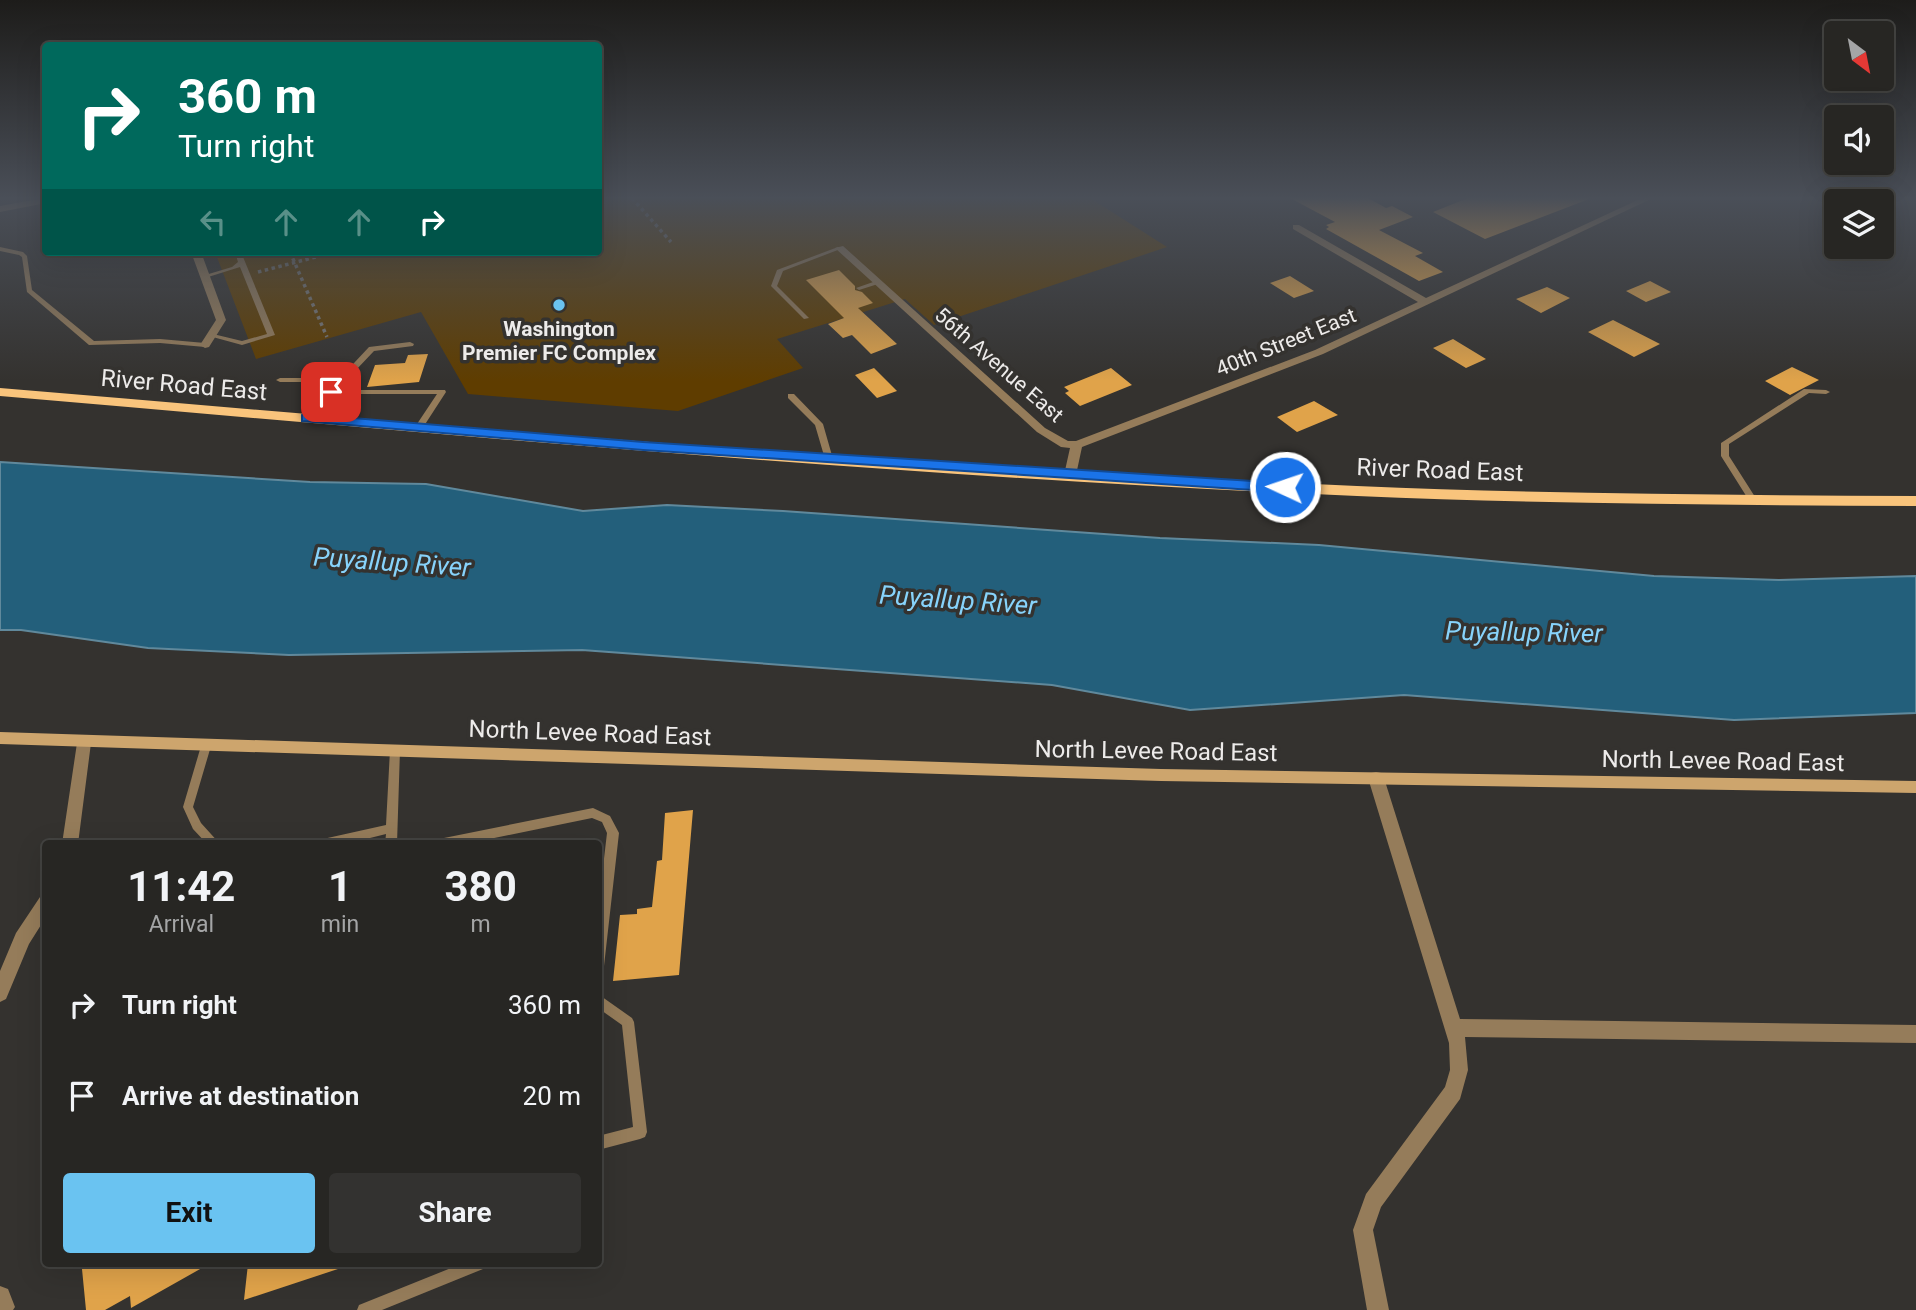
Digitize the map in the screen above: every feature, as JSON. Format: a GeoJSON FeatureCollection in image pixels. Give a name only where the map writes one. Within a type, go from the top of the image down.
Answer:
{"type":"FeatureCollection","features":[{"type":"Feature","properties":{"kind":"main road","name":"River Road East"},"geometry":{"type":"LineString","coordinates":[[0,392],[419,428],[1070,475],[1370,491],[1916,501]]}},
{"type":"Feature","properties":{"kind":"street"},"geometry":{"type":"LineString","coordinates":[[199,259],[221,320],[205,345]]}},
{"type":"Feature","properties":{"kind":"street","name":"56th Avenue East"},"geometry":{"type":"LineString","coordinates":[[851,259],[1041,430],[1065,443],[1077,445]]}},
{"type":"Feature","properties":{"kind":"street"},"geometry":{"type":"LineString","coordinates":[[1352,259],[1426,302]]}},
{"type":"Feature","properties":{"kind":"street","name":"40th Street East"},"geometry":{"type":"LineString","coordinates":[[1077,445],[1319,352],[1518,259]]}},
{"type":"Feature","properties":{"kind":"street"},"geometry":{"type":"LineString","coordinates":[[1070,475],[1077,445]]}},
{"type":"Feature","properties":{"kind":"street","name":"North Levee Road East"},"geometry":{"type":"LineString","coordinates":[[0,738],[84,743],[396,750],[1161,775],[1916,787]]}},
{"type":"Feature","properties":{"kind":"street"},"geometry":{"type":"LineString","coordinates":[[71,840],[84,743]]}},
{"type":"Feature","properties":{"kind":"street"},"geometry":{"type":"LineString","coordinates":[[1376,778],[1458,1044],[1458,1070],[1453,1092],[1373,1201],[1363,1230],[1378,1310]]}},
{"type":"Feature","properties":{"kind":"street"},"geometry":{"type":"LineString","coordinates":[[0,993],[22,939],[42,908]]}},
{"type":"Feature","properties":{"kind":"street"},"geometry":{"type":"LineString","coordinates":[[1454,1028],[1916,1034]]}},
{"type":"Feature","properties":{"kind":"lane"},"geometry":{"type":"LineString","coordinates":[[25,259],[29,291],[92,343],[160,341],[205,345]]}},
{"type":"Feature","properties":{"kind":"lane"},"geometry":{"type":"LineString","coordinates":[[213,336],[242,343],[271,335],[241,259]]}},
{"type":"Feature","properties":{"kind":"lane"},"geometry":{"type":"LineString","coordinates":[[806,318],[774,286],[780,270],[810,259]]}},
{"type":"Feature","properties":{"kind":"lane"},"geometry":{"type":"LineString","coordinates":[[205,276],[242,263]]}},
{"type":"Feature","properties":{"kind":"lane"},"geometry":{"type":"LineString","coordinates":[[859,288],[876,283]]}},
{"type":"Feature","properties":{"kind":"lane"},"geometry":{"type":"LineString","coordinates":[[306,418],[372,349],[410,344]]}},
{"type":"Feature","properties":{"kind":"lane"},"geometry":{"type":"LineString","coordinates":[[280,380],[342,380]]}},
{"type":"Feature","properties":{"kind":"lane"},"geometry":{"type":"LineString","coordinates":[[1753,500],[1726,456],[1725,443],[1807,391],[1826,393]]}},
{"type":"Feature","properties":{"kind":"lane"},"geometry":{"type":"LineString","coordinates":[[331,392],[442,392],[419,428]]}},
{"type":"Feature","properties":{"kind":"lane"},"geometry":{"type":"LineString","coordinates":[[791,396],[819,424],[829,459]]}},
{"type":"Feature","properties":{"kind":"lane"},"geometry":{"type":"LineString","coordinates":[[206,746],[188,807],[197,826],[211,840]]}},
{"type":"Feature","properties":{"kind":"lane"},"geometry":{"type":"LineString","coordinates":[[391,840],[396,750]]}},
{"type":"Feature","properties":{"kind":"lane"},"geometry":{"type":"LineString","coordinates":[[459,840],[593,813],[606,819],[613,833],[602,931]]}},
{"type":"Feature","properties":{"kind":"lane"},"geometry":{"type":"LineString","coordinates":[[340,840],[392,828]]}},
{"type":"Feature","properties":{"kind":"lane"},"geometry":{"type":"LineString","coordinates":[[602,1003],[628,1022],[640,1132],[602,1142]]}},
{"type":"Feature","properties":{"kind":"lane"},"geometry":{"type":"LineString","coordinates":[[364,1310],[471,1267]]}},
{"type":"Feature","properties":{"kind":"path"},"geometry":{"type":"LineString","coordinates":[[294,259],[327,337]]}},
{"type":"Feature","properties":{"kind":"path"},"geometry":{"type":"LineString","coordinates":[[247,275],[306,259]]}},
{"type":"Feature","properties":{"kind":"shaded area","name":"Washington Premier FC Complex"},"geometry":{"type":"Polygon","coordinates":[[[218,259],[1131,259],[934,325],[905,299],[777,339],[803,368],[678,411],[468,394],[421,312],[256,359],[218,259]]]}},
{"type":"Feature","properties":{"kind":"water","name":"Puyallup River"},"geometry":{"type":"Polygon","coordinates":[[[0,462],[310,482],[426,484],[583,511],[667,505],[783,511],[1160,538],[1319,545],[1654,576],[1779,580],[1916,576],[1916,713],[1734,720],[1404,695],[1190,710],[1052,685],[582,650],[289,655],[148,648],[21,630],[0,630],[0,462]]]}},
{"type":"Feature","properties":{"kind":"building"},"geometry":{"type":"Polygon","coordinates":[[[1380,259],[1420,259],[1443,272],[1419,281],[1380,259]]]}},
{"type":"Feature","properties":{"kind":"building"},"geometry":{"type":"Polygon","coordinates":[[[839,270],[855,286],[855,290],[862,292],[873,303],[858,308],[897,344],[871,354],[852,335],[843,338],[828,324],[844,318],[806,280],[839,270]]]}},
{"type":"Feature","properties":{"kind":"building"},"geometry":{"type":"Polygon","coordinates":[[[1290,276],[1314,291],[1294,298],[1270,283],[1290,276]]]}},
{"type":"Feature","properties":{"kind":"building"},"geometry":{"type":"Polygon","coordinates":[[[1650,281],[1671,292],[1646,302],[1626,291],[1650,281]]]}},
{"type":"Feature","properties":{"kind":"building"},"geometry":{"type":"Polygon","coordinates":[[[1547,287],[1570,298],[1541,313],[1516,299],[1547,287]]]}},
{"type":"Feature","properties":{"kind":"building"},"geometry":{"type":"Polygon","coordinates":[[[1613,320],[1660,344],[1634,357],[1588,332],[1613,320]]]}},
{"type":"Feature","properties":{"kind":"building"},"geometry":{"type":"Polygon","coordinates":[[[1453,339],[1486,359],[1466,368],[1433,348],[1453,339]]]}},
{"type":"Feature","properties":{"kind":"building"},"geometry":{"type":"Polygon","coordinates":[[[428,354],[419,382],[367,387],[375,365],[405,363],[408,355],[428,354]]]}},
{"type":"Feature","properties":{"kind":"building"},"geometry":{"type":"Polygon","coordinates":[[[1792,367],[1819,380],[1790,395],[1765,381],[1792,367]]]}},
{"type":"Feature","properties":{"kind":"building"},"geometry":{"type":"Polygon","coordinates":[[[874,368],[897,391],[877,398],[855,375],[874,368]]]}},
{"type":"Feature","properties":{"kind":"building"},"geometry":{"type":"Polygon","coordinates":[[[1111,368],[1132,385],[1080,406],[1065,393],[1069,391],[1064,387],[1111,368]]]}},
{"type":"Feature","properties":{"kind":"building"},"geometry":{"type":"Polygon","coordinates":[[[1314,401],[1338,415],[1297,432],[1277,417],[1314,401]]]}},
{"type":"Feature","properties":{"kind":"building"},"geometry":{"type":"Polygon","coordinates":[[[693,810],[679,975],[613,981],[620,915],[637,914],[637,909],[652,907],[657,861],[662,860],[665,813],[693,810]]]}},
{"type":"Feature","properties":{"kind":"building"},"geometry":{"type":"Polygon","coordinates":[[[204,1267],[131,1308],[130,1296],[105,1310],[86,1310],[82,1269],[204,1267]]]}},
{"type":"Feature","properties":{"kind":"building"},"geometry":{"type":"Polygon","coordinates":[[[248,1267],[344,1267],[244,1300],[248,1267]]]}},
{"type":"Feature","properties":{"kind":"place","name":"Washington Premier FC Complex"},"geometry":{"type":"Point","coordinates":[559,305]}},
{"type":"Feature","properties":{"kind":"route"},"geometry":{"type":"LineString","coordinates":[[331,392],[306,418],[643,446],[1285,487]]}}]}
